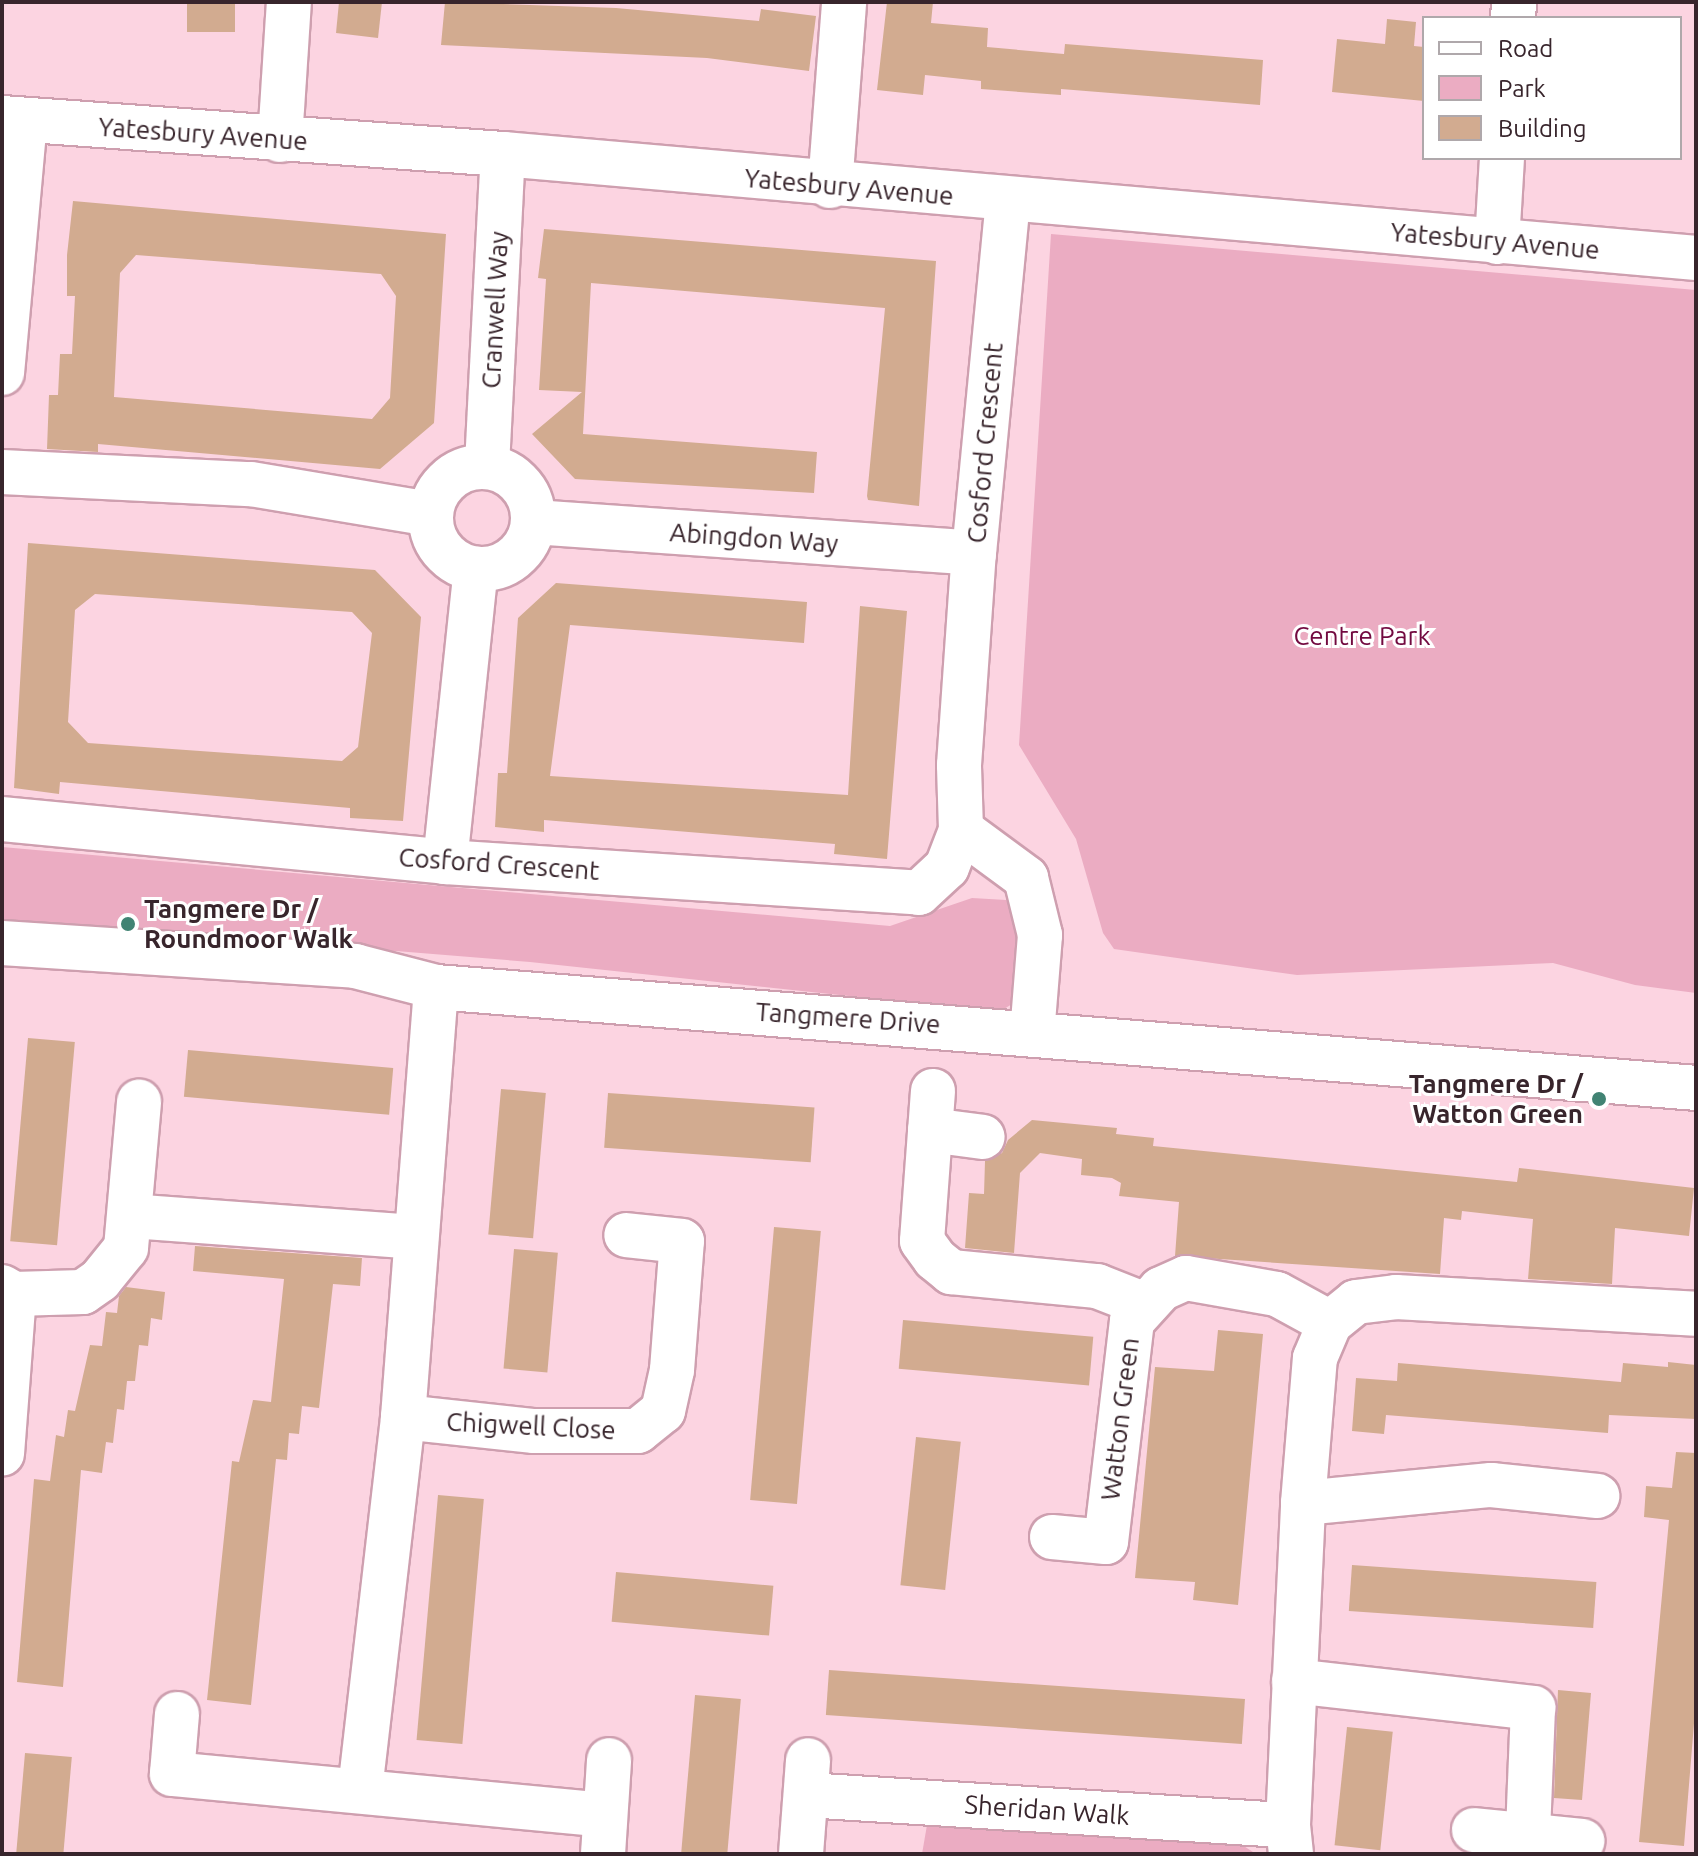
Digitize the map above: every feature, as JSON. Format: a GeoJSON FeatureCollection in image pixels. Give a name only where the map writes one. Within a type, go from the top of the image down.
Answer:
{"type":"FeatureCollection","features":[{"type":"Feature","properties":{"kind":"street"},"geometry":{"type":"LineString","coordinates":[[280,140],[289,2]]}},
{"type":"Feature","properties":{"kind":"street"},"geometry":{"type":"LineString","coordinates":[[830,186],[844,2]]}},
{"type":"Feature","properties":{"kind":"street"},"geometry":{"type":"LineString","coordinates":[[2,373],[14,120]]}},
{"type":"Feature","properties":{"kind":"street","name":"Yatesbury Avenue"},"geometry":{"type":"LineString","coordinates":[[14,120],[503,154],[830,186],[1696,258]]}},
{"type":"Feature","properties":{"kind":"street","name":"Cranwell Way"},"geometry":{"type":"LineString","coordinates":[[487,466],[503,154]]}},
{"type":"Feature","properties":{"kind":"street"},"geometry":{"type":"LineString","coordinates":[[1497,242],[1502,160]]}},
{"type":"Feature","properties":{"kind":"street","name":"Cosford Crescent"},"geometry":{"type":"LineString","coordinates":[[2,819],[445,862],[919,893],[947,867],[961,830],[959,765],[974,553],[1008,201]]}},
{"type":"Feature","properties":{"kind":"street"},"geometry":{"type":"LineString","coordinates":[[487,466],[516,479],[533,506],[534,522],[529,539],[508,563],[476,569],[447,556],[438,544],[430,514],[434,498],[449,479],[471,467],[487,466]]}},
{"type":"Feature","properties":{"kind":"street"},"geometry":{"type":"LineString","coordinates":[[2,472],[251,484],[430,514]]}},
{"type":"Feature","properties":{"kind":"street","name":"Abingdon Way"},"geometry":{"type":"LineString","coordinates":[[534,522],[974,553]]}},
{"type":"Feature","properties":{"kind":"street"},"geometry":{"type":"LineString","coordinates":[[445,862],[476,569]]}},
{"type":"Feature","properties":{"kind":"street"},"geometry":{"type":"LineString","coordinates":[[961,830],[1026,878],[1040,935],[1032,1034]]}},
{"type":"Feature","properties":{"kind":"street","name":"Tangmere Drive"},"geometry":{"type":"LineString","coordinates":[[2,943],[355,966],[436,987],[1696,1088]]}},
{"type":"Feature","properties":{"kind":"street"},"geometry":{"type":"LineString","coordinates":[[360,1790],[403,1417],[436,987]]}},
{"type":"Feature","properties":{"kind":"street"},"geometry":{"type":"LineString","coordinates":[[2,1454],[8,1290],[83,1292],[100,1280],[126,1248],[139,1102]]}},
{"type":"Feature","properties":{"kind":"street"},"geometry":{"type":"LineString","coordinates":[[983,1137],[932,1110],[922,1241],[935,1259],[951,1272],[1097,1286],[1143,1304]]}},
{"type":"Feature","properties":{"kind":"street"},"geometry":{"type":"LineString","coordinates":[[130,1216],[416,1237]]}},
{"type":"Feature","properties":{"kind":"street","name":"Chigwell Close"},"geometry":{"type":"LineString","coordinates":[[403,1417],[534,1431],[638,1431],[646,1425],[663,1411],[672,1370],[682,1241],[626,1235]]}},
{"type":"Feature","properties":{"kind":"street","name":"Watton Green"},"geometry":{"type":"LineString","coordinates":[[1052,1537],[1106,1542],[1127,1351],[1132,1321],[1143,1304],[1186,1278],[1277,1294],[1330,1323]]}},
{"type":"Feature","properties":{"kind":"street"},"geometry":{"type":"LineString","coordinates":[[1290,1840],[1303,1503],[1315,1358],[1330,1323],[1356,1302],[1396,1297],[1696,1314]]}},
{"type":"Feature","properties":{"kind":"street"},"geometry":{"type":"LineString","coordinates":[[1303,1503],[1491,1485],[1597,1496]]}},
{"type":"Feature","properties":{"kind":"street"},"geometry":{"type":"LineString","coordinates":[[1294,1681],[1533,1708],[1528,1835]]}},
{"type":"Feature","properties":{"kind":"street"},"geometry":{"type":"LineString","coordinates":[[177,1714],[172,1774],[360,1790],[604,1834],[609,1760]]}},
{"type":"Feature","properties":{"kind":"street","name":"Sheridan Walk"},"geometry":{"type":"LineString","coordinates":[[801,1854],[807,1778],[1290,1840]]}},
{"type":"Feature","properties":{"kind":"street"},"geometry":{"type":"LineString","coordinates":[[1474,1830],[1582,1841]]}},
{"type":"Feature","properties":{"kind":"green space","name":"Centre Park"},"geometry":{"type":"Polygon","coordinates":[[[1051,234],[1696,290],[1696,993],[1635,985],[1553,963],[1297,975],[1114,949],[1103,933],[1076,839],[1019,745],[1051,234]]]}},
{"type":"Feature","properties":{"kind":"green space"},"geometry":{"type":"Polygon","coordinates":[[[2,847],[890,926],[972,898],[1006,900],[1026,918],[1017,1001],[999,1012],[530,962],[396,951],[323,952],[71,923],[69,932],[2,926],[2,847]]]}},
{"type":"Feature","properties":{"kind":"green space"},"geometry":{"type":"Polygon","coordinates":[[[927,1825],[1230,1837],[1256,1854],[922,1854],[927,1825]]]}},
{"type":"Feature","properties":{"kind":"building"},"geometry":{"type":"Polygon","coordinates":[[[187,2],[235,2],[235,32],[187,32],[187,2]]]}},
{"type":"Feature","properties":{"kind":"building"},"geometry":{"type":"Polygon","coordinates":[[[339,2],[382,2],[378,38],[336,33],[339,2]]]}},
{"type":"Feature","properties":{"kind":"building"},"geometry":{"type":"Polygon","coordinates":[[[445,2],[616,8],[759,21],[761,9],[816,16],[809,71],[707,58],[441,45],[445,2]]]}},
{"type":"Feature","properties":{"kind":"building"},"geometry":{"type":"Polygon","coordinates":[[[887,2],[933,2],[931,23],[988,28],[987,47],[1064,54],[1065,44],[1263,60],[1260,105],[1061,89],[1061,95],[981,89],[981,81],[925,75],[923,95],[877,90],[887,2]]]}},
{"type":"Feature","properties":{"kind":"building"},"geometry":{"type":"Polygon","coordinates":[[[1387,19],[1416,22],[1414,46],[1422,47],[1422,101],[1332,92],[1337,39],[1385,44],[1387,19]]]}},
{"type":"Feature","properties":{"kind":"building"},"geometry":{"type":"Polygon","coordinates":[[[73,201],[446,234],[434,423],[380,469],[98,444],[98,452],[47,449],[49,395],[58,395],[60,354],[72,354],[75,296],[67,296],[67,255],[73,201]],[[136,255],[120,273],[114,397],[372,419],[390,398],[396,296],[381,274],[136,255]]]}},
{"type":"Feature","properties":{"kind":"building"},"geometry":{"type":"Polygon","coordinates":[[[544,229],[936,261],[919,506],[868,500],[867,496],[885,308],[591,283],[583,434],[817,452],[814,493],[575,479],[532,434],[582,392],[539,390],[546,279],[538,278],[544,229]]]}},
{"type":"Feature","properties":{"kind":"building"},"geometry":{"type":"Polygon","coordinates":[[[28,543],[375,570],[421,617],[403,821],[350,818],[350,808],[60,782],[59,794],[14,788],[28,543]],[[95,594],[75,610],[68,722],[88,743],[342,761],[358,747],[372,633],[352,612],[95,594]]]}},
{"type":"Feature","properties":{"kind":"building"},"geometry":{"type":"Polygon","coordinates":[[[556,583],[807,602],[804,643],[570,625],[550,776],[848,795],[860,606],[907,611],[887,859],[834,854],[835,844],[544,820],[544,832],[495,827],[498,773],[507,773],[518,618],[556,583]]]}},
{"type":"Feature","properties":{"kind":"building"},"geometry":{"type":"Polygon","coordinates":[[[28,1038],[75,1042],[57,1245],[10,1241],[28,1038]]]}},
{"type":"Feature","properties":{"kind":"building"},"geometry":{"type":"Polygon","coordinates":[[[188,1050],[393,1068],[389,1115],[184,1097],[188,1050]]]}},
{"type":"Feature","properties":{"kind":"building"},"geometry":{"type":"Polygon","coordinates":[[[501,1089],[546,1093],[533,1238],[488,1234],[501,1089]]]}},
{"type":"Feature","properties":{"kind":"building"},"geometry":{"type":"Polygon","coordinates":[[[608,1093],[814,1107],[811,1162],[604,1148],[608,1093]]]}},
{"type":"Feature","properties":{"kind":"building"},"geometry":{"type":"Polygon","coordinates":[[[1032,1120],[1117,1128],[1116,1134],[1154,1138],[1153,1146],[1517,1182],[1519,1168],[1694,1188],[1689,1236],[1615,1228],[1612,1284],[1528,1279],[1533,1219],[1462,1211],[1461,1220],[1444,1218],[1440,1274],[1175,1256],[1179,1202],[1119,1196],[1121,1183],[1112,1178],[1081,1175],[1082,1159],[1040,1153],[1020,1173],[1014,1253],[965,1248],[969,1193],[984,1194],[985,1161],[1002,1153],[1008,1140],[1032,1120]]]}},
{"type":"Feature","properties":{"kind":"building"},"geometry":{"type":"Polygon","coordinates":[[[774,1227],[821,1231],[797,1504],[750,1500],[774,1227]]]}},
{"type":"Feature","properties":{"kind":"building"},"geometry":{"type":"Polygon","coordinates":[[[195,1246],[362,1258],[360,1286],[333,1284],[319,1408],[302,1406],[299,1434],[289,1433],[287,1460],[276,1459],[251,1705],[207,1700],[232,1461],[239,1462],[253,1400],[271,1402],[284,1279],[193,1271],[195,1246]]]}},
{"type":"Feature","properties":{"kind":"building"},"geometry":{"type":"Polygon","coordinates":[[[514,1249],[558,1253],[547,1372],[504,1369],[514,1249]]]}},
{"type":"Feature","properties":{"kind":"building"},"geometry":{"type":"Polygon","coordinates":[[[126,1287],[165,1292],[162,1320],[151,1318],[148,1346],[139,1345],[135,1381],[127,1381],[124,1410],[117,1409],[113,1443],[106,1442],[102,1473],[81,1470],[63,1687],[17,1682],[34,1479],[50,1481],[56,1435],[64,1437],[68,1410],[75,1411],[90,1345],[102,1346],[106,1312],[117,1313],[119,1296],[126,1287]]]}},
{"type":"Feature","properties":{"kind":"building"},"geometry":{"type":"Polygon","coordinates":[[[903,1320],[1093,1337],[1089,1385],[899,1369],[903,1320]]]}},
{"type":"Feature","properties":{"kind":"building"},"geometry":{"type":"Polygon","coordinates":[[[1218,1330],[1263,1334],[1238,1605],[1193,1600],[1195,1582],[1135,1578],[1155,1367],[1214,1371],[1218,1330]]]}},
{"type":"Feature","properties":{"kind":"building"},"geometry":{"type":"Polygon","coordinates":[[[1668,1362],[1696,1365],[1696,1419],[1609,1415],[1608,1433],[1386,1415],[1384,1434],[1352,1431],[1356,1378],[1397,1381],[1398,1363],[1621,1382],[1623,1363],[1668,1367],[1668,1362]]]}},
{"type":"Feature","properties":{"kind":"building"},"geometry":{"type":"Polygon","coordinates":[[[916,1437],[961,1442],[945,1590],[900,1585],[916,1437]]]}},
{"type":"Feature","properties":{"kind":"building"},"geometry":{"type":"Polygon","coordinates":[[[1676,1452],[1696,1453],[1696,1699],[1684,1846],[1639,1842],[1669,1520],[1644,1517],[1646,1486],[1672,1488],[1676,1452]]]}},
{"type":"Feature","properties":{"kind":"building"},"geometry":{"type":"Polygon","coordinates":[[[438,1495],[484,1499],[462,1744],[417,1740],[438,1495]]]}},
{"type":"Feature","properties":{"kind":"building"},"geometry":{"type":"Polygon","coordinates":[[[1352,1565],[1596,1582],[1593,1628],[1349,1611],[1352,1565]]]}},
{"type":"Feature","properties":{"kind":"building"},"geometry":{"type":"Polygon","coordinates":[[[616,1572],[773,1586],[769,1636],[612,1622],[616,1572]]]}},
{"type":"Feature","properties":{"kind":"building"},"geometry":{"type":"Polygon","coordinates":[[[829,1670],[1245,1699],[1242,1744],[826,1715],[829,1670]]]}},
{"type":"Feature","properties":{"kind":"building"},"geometry":{"type":"Polygon","coordinates":[[[1558,1690],[1591,1693],[1582,1800],[1554,1798],[1558,1690]]]}},
{"type":"Feature","properties":{"kind":"building"},"geometry":{"type":"Polygon","coordinates":[[[695,1695],[741,1699],[727,1854],[681,1854],[695,1695]]]}},
{"type":"Feature","properties":{"kind":"building"},"geometry":{"type":"Polygon","coordinates":[[[1347,1727],[1393,1732],[1380,1850],[1335,1845],[1347,1727]]]}},
{"type":"Feature","properties":{"kind":"building"},"geometry":{"type":"Polygon","coordinates":[[[25,1753],[72,1757],[63,1854],[16,1854],[25,1753]]]}},
{"type":"Feature","properties":{"kind":"place","name":"Tangmere Dr / Roundmoor Walk"},"geometry":{"type":"Point","coordinates":[128,924]}},
{"type":"Feature","properties":{"kind":"place","name":"Tangmere Dr / Watton Green"},"geometry":{"type":"Point","coordinates":[1599,1099]}}]}
